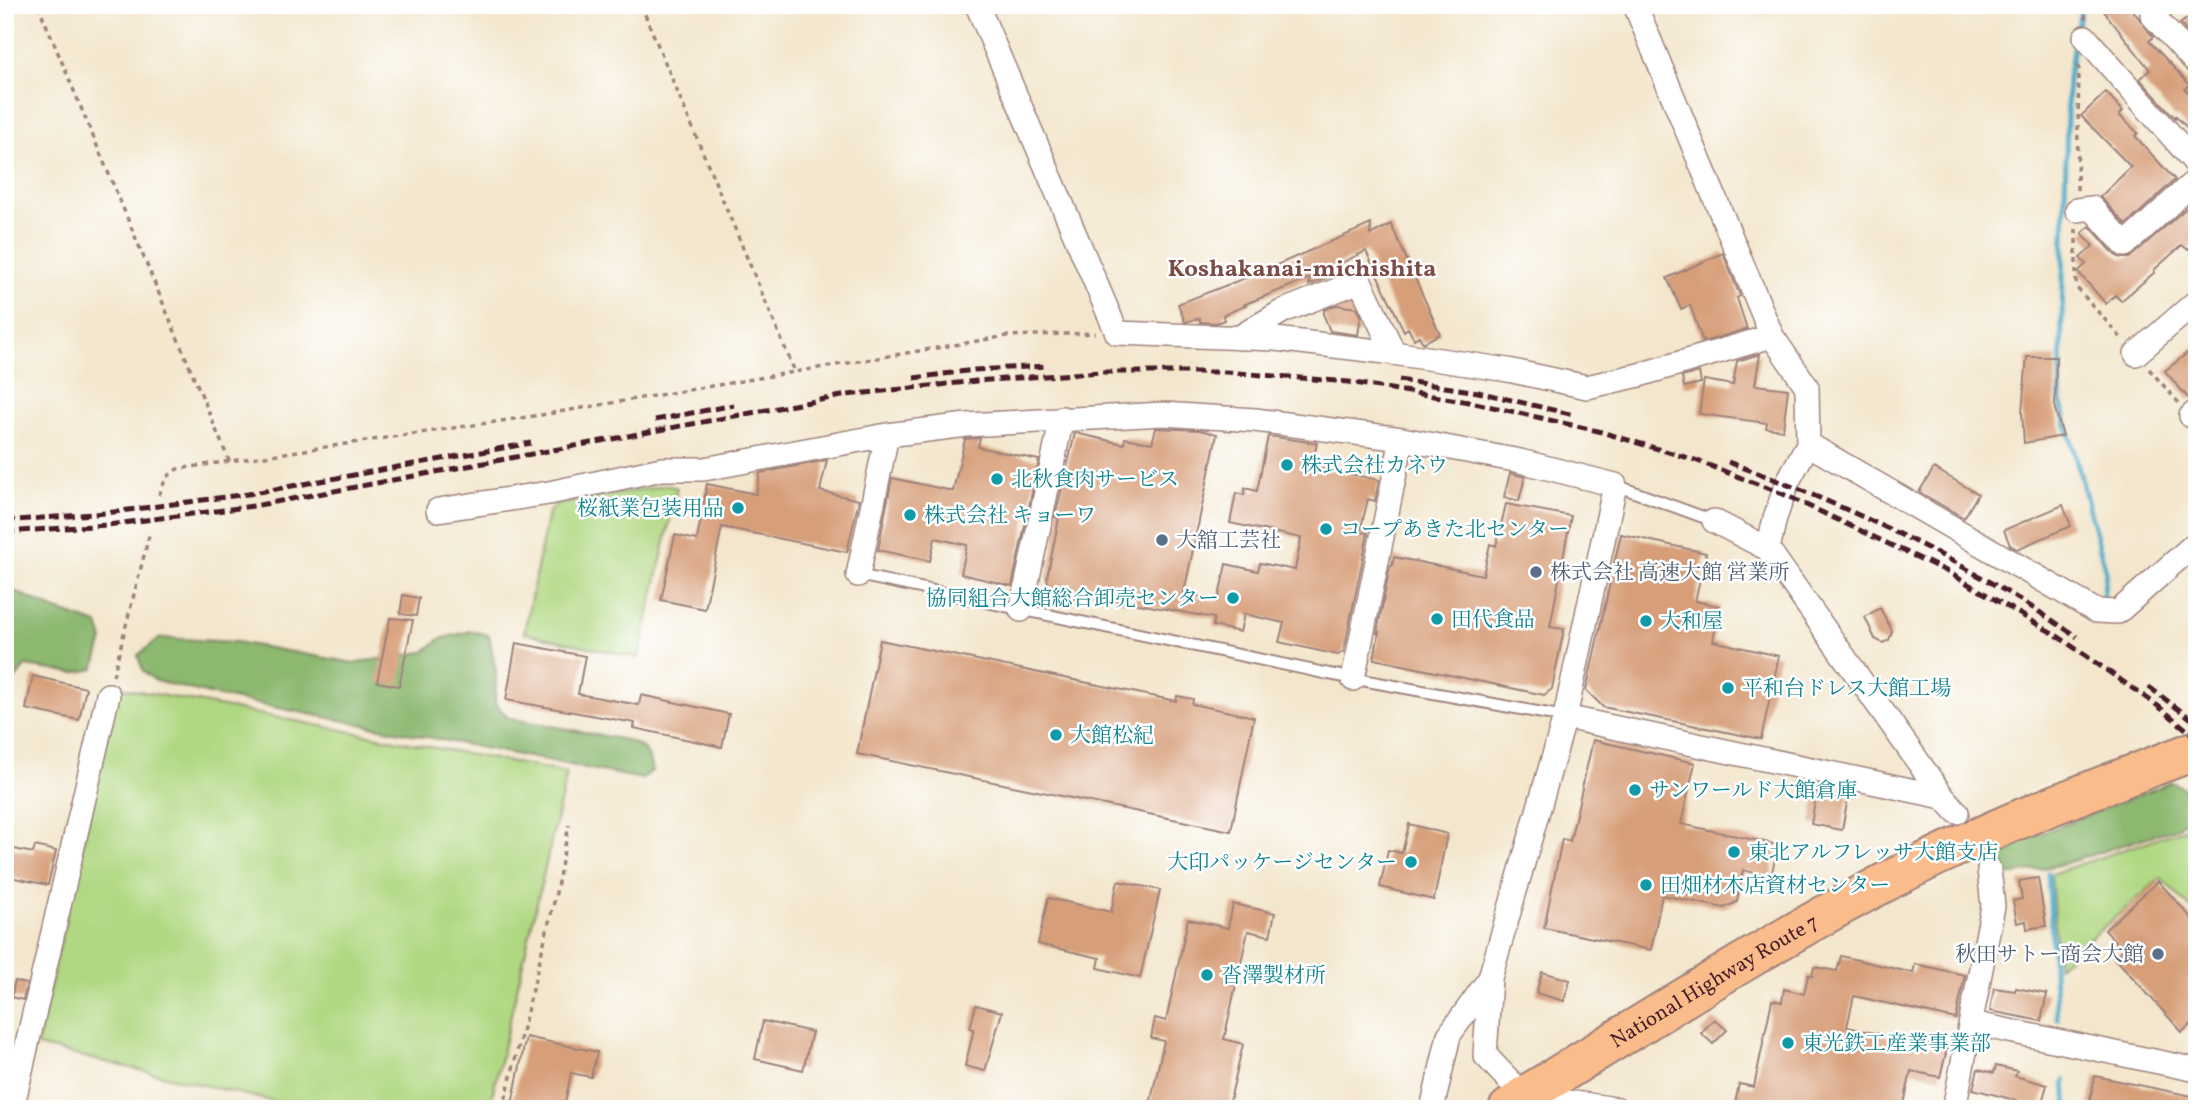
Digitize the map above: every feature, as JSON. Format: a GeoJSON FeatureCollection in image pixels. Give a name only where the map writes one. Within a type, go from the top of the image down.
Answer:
{"type":"FeatureCollection","features":[{"type":"Feature","properties":{"kind":"highway","name":"National Highway Route 7"},"geometry":{"type":"LineString","coordinates":[[1516,1102],[1751,957],[1881,884],[2001,827],[2180,756]]}},
{"type":"Feature","properties":{"kind":"street"},"geometry":{"type":"LineString","coordinates":[[977,5],[1117,333],[1275,339],[1508,370],[1587,387],[1639,375],[1772,336]]}},
{"type":"Feature","properties":{"kind":"street"},"geometry":{"type":"LineString","coordinates":[[1635,5],[1772,336],[1807,387],[1808,444],[1787,483],[1768,549]]}},
{"type":"Feature","properties":{"kind":"street"},"geometry":{"type":"LineString","coordinates":[[2164,5],[2152,15],[2197,64]]}},
{"type":"Feature","properties":{"kind":"street"},"geometry":{"type":"LineString","coordinates":[[2085,37],[2197,165]]}},
{"type":"Feature","properties":{"kind":"street"},"geometry":{"type":"LineString","coordinates":[[2077,210],[2092,208],[2125,245],[2197,179]]}},
{"type":"Feature","properties":{"kind":"street"},"geometry":{"type":"LineString","coordinates":[[1238,338],[1283,311],[1360,281],[1394,353]]}},
{"type":"Feature","properties":{"kind":"street"},"geometry":{"type":"LineString","coordinates":[[2136,354],[2197,301]]}},
{"type":"Feature","properties":{"kind":"street"},"geometry":{"type":"LineString","coordinates":[[438,510],[549,493],[662,469],[704,469],[887,435],[967,425],[1062,418],[1163,415],[1255,420],[1402,439],[1520,461],[1615,485],[1565,718],[1490,978],[1485,1055],[1516,1102],[1617,1109]]}},
{"type":"Feature","properties":{"kind":"street"},"geometry":{"type":"LineString","coordinates":[[1021,610],[1062,418]]}},
{"type":"Feature","properties":{"kind":"street"},"geometry":{"type":"LineString","coordinates":[[858,575],[887,435]]}},
{"type":"Feature","properties":{"kind":"street"},"geometry":{"type":"LineString","coordinates":[[1353,679],[1402,439]]}},
{"type":"Feature","properties":{"kind":"street"},"geometry":{"type":"LineString","coordinates":[[1808,444],[2096,611],[2118,612],[2197,542]]}},
{"type":"Feature","properties":{"kind":"street"},"geometry":{"type":"LineString","coordinates":[[1565,718],[1950,804],[1768,549],[1714,521]]}},
{"type":"Feature","properties":{"kind":"street"},"geometry":{"type":"LineString","coordinates":[[12,1109],[15,1054],[108,695]]}},
{"type":"Feature","properties":{"kind":"street"},"geometry":{"type":"LineString","coordinates":[[1954,1109],[1993,906],[1989,869]]}},
{"type":"Feature","properties":{"kind":"street"},"geometry":{"type":"LineString","coordinates":[[1432,1109],[1449,1035],[1490,978]]}},
{"type":"Feature","properties":{"kind":"street"},"geometry":{"type":"LineString","coordinates":[[1971,1023],[2197,1070]]}},
{"type":"Feature","properties":{"kind":"lane"},"geometry":{"type":"LineString","coordinates":[[1615,485],[1714,521]]}},
{"type":"Feature","properties":{"kind":"lane"},"geometry":{"type":"LineString","coordinates":[[858,575],[1353,679],[1565,718]]}},
{"type":"Feature","properties":{"kind":"path"},"geometry":{"type":"LineString","coordinates":[[38,5],[230,463]]}},
{"type":"Feature","properties":{"kind":"path"},"geometry":{"type":"LineString","coordinates":[[641,5],[795,372]]}},
{"type":"Feature","properties":{"kind":"path"},"geometry":{"type":"LineString","coordinates":[[159,495],[166,478],[177,470],[541,415],[1007,336],[1117,333]]}},
{"type":"Feature","properties":{"kind":"path"},"geometry":{"type":"LineString","coordinates":[[108,695],[150,532]]}},
{"type":"Feature","properties":{"kind":"path"},"geometry":{"type":"LineString","coordinates":[[503,1109],[555,898],[569,825]]}},
{"type":"Feature","properties":{"kind":"green space"},"geometry":{"type":"Polygon","coordinates":[[[667,485],[677,488],[639,658],[524,633],[548,513],[556,505],[667,485]]]}},
{"type":"Feature","properties":{"kind":"green space"},"geometry":{"type":"Polygon","coordinates":[[[5,587],[54,609],[98,624],[103,640],[94,669],[74,673],[25,666],[12,683],[10,700],[5,701],[5,587]]]}},
{"type":"Feature","properties":{"kind":"green space"},"geometry":{"type":"Polygon","coordinates":[[[471,631],[489,635],[496,672],[495,703],[508,718],[626,740],[645,751],[652,771],[642,779],[222,697],[156,681],[143,671],[138,655],[160,638],[236,642],[354,663],[424,652],[440,639],[471,631]]]}},
{"type":"Feature","properties":{"kind":"green space"},"geometry":{"type":"Polygon","coordinates":[[[118,687],[567,773],[489,1109],[306,1109],[37,1046],[118,687]]]}},
{"type":"Feature","properties":{"kind":"green space"},"geometry":{"type":"Polygon","coordinates":[[[2171,782],[2185,790],[2191,806],[2192,812],[2179,827],[2063,864],[2002,877],[1996,871],[1993,858],[2012,845],[2171,782]]]}},
{"type":"Feature","properties":{"kind":"green space"},"geometry":{"type":"Polygon","coordinates":[[[2187,828],[2197,836],[2197,915],[2161,878],[2058,966],[2051,874],[2187,828]]]}},
{"type":"Feature","properties":{"kind":"building"},"geometry":{"type":"Polygon","coordinates":[[[2099,5],[2129,5],[2153,37],[2149,41],[2190,85],[2185,89],[2197,102],[2197,138],[2140,79],[2150,70],[2099,5]]]}},
{"type":"Feature","properties":{"kind":"building"},"geometry":{"type":"Polygon","coordinates":[[[2197,11],[2197,43],[2180,24],[2197,11]]]}},
{"type":"Feature","properties":{"kind":"building"},"geometry":{"type":"Polygon","coordinates":[[[2106,92],[2123,111],[2119,115],[2138,133],[2135,136],[2175,180],[2126,225],[2100,197],[2131,167],[2081,116],[2106,92]]]}},
{"type":"Feature","properties":{"kind":"building"},"geometry":{"type":"Polygon","coordinates":[[[2191,204],[2197,210],[2197,241],[2188,250],[2182,245],[2121,301],[2115,295],[2106,304],[2078,272],[2086,264],[2080,258],[2093,246],[2082,233],[2090,226],[2115,255],[2129,258],[2191,204]]]}},
{"type":"Feature","properties":{"kind":"building"},"geometry":{"type":"Polygon","coordinates":[[[1371,224],[1370,235],[1391,224],[1440,334],[1423,343],[1419,336],[1414,339],[1408,328],[1404,331],[1366,251],[1329,269],[1332,276],[1309,285],[1310,278],[1243,305],[1247,305],[1223,315],[1224,320],[1216,323],[1200,322],[1200,318],[1185,322],[1178,304],[1371,224]]]}},
{"type":"Feature","properties":{"kind":"building"},"geometry":{"type":"Polygon","coordinates":[[[1723,253],[1740,296],[1737,298],[1747,329],[1703,342],[1690,305],[1681,309],[1667,278],[1723,253]]]}},
{"type":"Feature","properties":{"kind":"building"},"geometry":{"type":"Polygon","coordinates":[[[1336,305],[1357,308],[1361,315],[1358,335],[1330,331],[1324,310],[1336,305]]]}},
{"type":"Feature","properties":{"kind":"building"},"geometry":{"type":"Polygon","coordinates":[[[2197,345],[2197,392],[2189,399],[2165,371],[2197,345]]]}},
{"type":"Feature","properties":{"kind":"building"},"geometry":{"type":"Polygon","coordinates":[[[1760,354],[1755,385],[1788,389],[1783,430],[1766,428],[1767,423],[1699,414],[1704,380],[1733,385],[1737,361],[1760,354]]]}},
{"type":"Feature","properties":{"kind":"building"},"geometry":{"type":"Polygon","coordinates":[[[2027,357],[2056,357],[2055,409],[2063,436],[2024,443],[2022,412],[2027,357]]]}},
{"type":"Feature","properties":{"kind":"building"},"geometry":{"type":"Polygon","coordinates":[[[1699,372],[1701,383],[1684,387],[1682,377],[1699,372]]]}},
{"type":"Feature","properties":{"kind":"building"},"geometry":{"type":"Polygon","coordinates":[[[1156,428],[1199,430],[1217,434],[1184,593],[1218,601],[1226,564],[1258,571],[1260,563],[1295,570],[1301,538],[1230,523],[1236,493],[1244,495],[1245,488],[1257,491],[1268,436],[1317,443],[1312,466],[1379,480],[1375,501],[1368,499],[1360,532],[1368,533],[1344,651],[1338,655],[1279,642],[1284,623],[1244,614],[1240,632],[1213,626],[1214,618],[1117,600],[1117,597],[1081,590],[1079,599],[1052,594],[1047,578],[1059,518],[1055,517],[1075,433],[1124,444],[1125,438],[1152,443],[1156,428]]]}},
{"type":"Feature","properties":{"kind":"building"},"geometry":{"type":"Polygon","coordinates":[[[980,438],[978,447],[1039,460],[1012,586],[961,574],[967,545],[935,538],[930,561],[878,550],[892,478],[953,491],[965,439],[980,438]]]}},
{"type":"Feature","properties":{"kind":"building"},"geometry":{"type":"Polygon","coordinates":[[[827,460],[820,491],[859,500],[847,552],[722,527],[705,609],[661,600],[675,535],[697,540],[707,484],[756,494],[760,473],[827,460]]]}},
{"type":"Feature","properties":{"kind":"building"},"geometry":{"type":"Polygon","coordinates":[[[1934,468],[1978,494],[1964,518],[1919,492],[1934,468]]]}},
{"type":"Feature","properties":{"kind":"building"},"geometry":{"type":"Polygon","coordinates":[[[1510,473],[1525,477],[1519,501],[1504,497],[1510,473]]]}},
{"type":"Feature","properties":{"kind":"building"},"geometry":{"type":"Polygon","coordinates":[[[1506,504],[1571,516],[1550,627],[1564,629],[1552,689],[1544,695],[1374,659],[1390,566],[1394,557],[1483,575],[1490,544],[1496,546],[1506,504]]]}},
{"type":"Feature","properties":{"kind":"building"},"geometry":{"type":"Polygon","coordinates":[[[2063,505],[2071,526],[2017,549],[2010,545],[2004,530],[2063,505]]]}},
{"type":"Feature","properties":{"kind":"building","name":"大和屋"},"geometry":{"type":"Polygon","coordinates":[[[1621,534],[1706,553],[1695,601],[1720,606],[1713,641],[1779,656],[1761,739],[1603,707],[1586,690],[1621,534]]]}},
{"type":"Feature","properties":{"kind":"building"},"geometry":{"type":"Polygon","coordinates":[[[403,595],[419,598],[416,616],[400,614],[403,595]]]}},
{"type":"Feature","properties":{"kind":"building"},"geometry":{"type":"Polygon","coordinates":[[[1880,608],[1892,631],[1889,640],[1883,643],[1875,639],[1865,617],[1880,608]]]}},
{"type":"Feature","properties":{"kind":"building"},"geometry":{"type":"Polygon","coordinates":[[[390,618],[413,620],[399,686],[377,682],[390,618]]]}},
{"type":"Feature","properties":{"kind":"building","name":"大館松紀"},"geometry":{"type":"Polygon","coordinates":[[[880,640],[1176,701],[1177,696],[1193,699],[1192,704],[1254,717],[1231,831],[857,754],[880,640]]]}},
{"type":"Feature","properties":{"kind":"building"},"geometry":{"type":"Polygon","coordinates":[[[516,643],[585,656],[578,694],[639,705],[641,695],[729,714],[722,747],[634,728],[635,723],[506,700],[516,643]]]}},
{"type":"Feature","properties":{"kind":"building"},"geometry":{"type":"Polygon","coordinates":[[[33,676],[86,688],[79,720],[26,709],[33,676]]]}},
{"type":"Feature","properties":{"kind":"building"},"geometry":{"type":"Polygon","coordinates":[[[1593,740],[1695,763],[1681,824],[1778,845],[1771,877],[1743,870],[1737,902],[1724,908],[1662,895],[1651,950],[1544,928],[1562,839],[1570,841],[1593,740]]]}},
{"type":"Feature","properties":{"kind":"building"},"geometry":{"type":"Polygon","coordinates":[[[1818,785],[1849,792],[1842,830],[1811,824],[1818,785]]]}},
{"type":"Feature","properties":{"kind":"building","name":"大印パッケージセンター"},"geometry":{"type":"Polygon","coordinates":[[[1409,824],[1447,834],[1434,900],[1380,887],[1388,850],[1402,853],[1409,824]]]}},
{"type":"Feature","properties":{"kind":"building"},"geometry":{"type":"Polygon","coordinates":[[[35,846],[56,851],[48,885],[5,876],[5,847],[33,853],[35,846]]]}},
{"type":"Feature","properties":{"kind":"building"},"geometry":{"type":"Polygon","coordinates":[[[2038,878],[2046,926],[2027,929],[2026,921],[2017,923],[2013,901],[2022,899],[2019,881],[2038,878]]]}},
{"type":"Feature","properties":{"kind":"building"},"geometry":{"type":"Polygon","coordinates":[[[1118,881],[1160,890],[1140,978],[1098,968],[1100,958],[1038,944],[1048,898],[1111,912],[1118,881]]]}},
{"type":"Feature","properties":{"kind":"building","name":"秋田サトー商会大館"},"geometry":{"type":"Polygon","coordinates":[[[2158,881],[2197,924],[2197,1019],[2182,1032],[2115,958],[2123,950],[2105,930],[2158,881]]]}},
{"type":"Feature","properties":{"kind":"building","name":"沓澤製材所"},"geometry":{"type":"Polygon","coordinates":[[[1233,904],[1275,913],[1270,936],[1248,931],[1224,1039],[1243,1044],[1228,1109],[1149,1109],[1164,1041],[1151,1038],[1155,1018],[1166,1021],[1188,919],[1228,928],[1233,904]]]}},
{"type":"Feature","properties":{"kind":"building"},"geometry":{"type":"Polygon","coordinates":[[[1841,956],[1913,973],[1915,964],[1965,975],[1956,1019],[1854,996],[1847,1027],[1947,1049],[1940,1077],[1911,1071],[1903,1109],[1734,1109],[1739,1084],[1754,1087],[1772,1000],[1782,1002],[1784,989],[1804,994],[1808,975],[1812,976],[1814,967],[1837,971],[1841,956]]]}},
{"type":"Feature","properties":{"kind":"building"},"geometry":{"type":"Polygon","coordinates":[[[1542,972],[1570,980],[1564,1001],[1536,993],[1542,972]]]}},
{"type":"Feature","properties":{"kind":"building"},"geometry":{"type":"Polygon","coordinates":[[[15,981],[27,984],[23,1000],[11,997],[15,981]]]}},
{"type":"Feature","properties":{"kind":"building"},"geometry":{"type":"Polygon","coordinates":[[[1994,988],[2015,991],[2016,988],[2047,994],[2041,1021],[1990,1011],[1994,988]]]}},
{"type":"Feature","properties":{"kind":"building"},"geometry":{"type":"Polygon","coordinates":[[[976,1005],[1002,1012],[985,1071],[965,1066],[974,1029],[970,1028],[976,1005]]]}},
{"type":"Feature","properties":{"kind":"building"},"geometry":{"type":"Polygon","coordinates":[[[1714,1019],[1727,1030],[1713,1044],[1701,1033],[1714,1019]]]}},
{"type":"Feature","properties":{"kind":"building"},"geometry":{"type":"Polygon","coordinates":[[[763,1021],[812,1032],[803,1070],[755,1059],[763,1021]]]}},
{"type":"Feature","properties":{"kind":"building"},"geometry":{"type":"Polygon","coordinates":[[[526,1037],[597,1052],[591,1077],[571,1073],[564,1109],[511,1109],[526,1037]]]}},
{"type":"Feature","properties":{"kind":"building"},"geometry":{"type":"Polygon","coordinates":[[[1996,1066],[2017,1071],[2015,1076],[2047,1085],[2040,1109],[2025,1109],[2026,1103],[1973,1089],[1978,1069],[1994,1073],[1996,1066]]]}},
{"type":"Feature","properties":{"kind":"building"},"geometry":{"type":"Polygon","coordinates":[[[2095,1076],[2197,1097],[2197,1109],[2088,1109],[2095,1076]]]}},
{"type":"Feature","properties":{"kind":"waterway"},"geometry":{"type":"LineString","coordinates":[[2082,5],[2068,78],[2060,399],[2106,572],[2103,599]]}},
{"type":"Feature","properties":{"kind":"waterway"},"geometry":{"type":"LineString","coordinates":[[2048,873],[2057,1019]]}},
{"type":"Feature","properties":{"kind":"waterway"},"geometry":{"type":"LineString","coordinates":[[2065,1080],[2067,1109]]}},
{"type":"Feature","properties":{"kind":"railway"},"geometry":{"type":"LineString","coordinates":[[914,378],[974,370],[1046,366]]}},
{"type":"Feature","properties":{"kind":"railway"},"geometry":{"type":"LineString","coordinates":[[5,532],[107,525],[254,506],[847,395],[976,381],[1101,372],[1226,372],[1349,382],[1475,403],[1598,431],[1695,460],[1783,494],[1946,571],[2056,635],[2158,706],[2197,738]]}},
{"type":"Feature","properties":{"kind":"railway"},"geometry":{"type":"LineString","coordinates":[[1399,380],[1478,392],[1574,415]]}},
{"type":"Feature","properties":{"kind":"railway"},"geometry":{"type":"LineString","coordinates":[[655,420],[734,405]]}},
{"type":"Feature","properties":{"kind":"railway"},"geometry":{"type":"LineString","coordinates":[[5,521],[106,513],[248,494],[531,443]]}},
{"type":"Feature","properties":{"kind":"railway"},"geometry":{"type":"LineString","coordinates":[[1728,462],[1819,498],[1908,538],[1994,585],[2077,637]]}},
{"type":"Feature","properties":{"kind":"railway"},"geometry":{"type":"LineString","coordinates":[[2149,687],[2197,723]]}},
{"type":"Feature","properties":{"kind":"place","name":"株式会社カネウ"},"geometry":{"type":"Point","coordinates":[1287,465]}},
{"type":"Feature","properties":{"kind":"place","name":"北秋食肉サービス"},"geometry":{"type":"Point","coordinates":[997,479]}},
{"type":"Feature","properties":{"kind":"place","name":"桜紙業包装用品"},"geometry":{"type":"Point","coordinates":[738,508]}},
{"type":"Feature","properties":{"kind":"place","name":"株式会社 キョーワ"},"geometry":{"type":"Point","coordinates":[910,515]}},
{"type":"Feature","properties":{"kind":"place","name":"コープあきた北センター"},"geometry":{"type":"Point","coordinates":[1326,529]}},
{"type":"Feature","properties":{"kind":"place","name":"大舘工芸社"},"geometry":{"type":"Point","coordinates":[1162,540]}},
{"type":"Feature","properties":{"kind":"place","name":"株式会社 高速大館 営業所"},"geometry":{"type":"Point","coordinates":[1536,572]}},
{"type":"Feature","properties":{"kind":"place","name":"協同組合大館総合卸売センター"},"geometry":{"type":"Point","coordinates":[1233,598]}},
{"type":"Feature","properties":{"kind":"place","name":"田代食品"},"geometry":{"type":"Point","coordinates":[1437,619]}},
{"type":"Feature","properties":{"kind":"place","name":"大和屋"},"geometry":{"type":"Point","coordinates":[1646,621]}},
{"type":"Feature","properties":{"kind":"place","name":"平和台ドレス大館工場"},"geometry":{"type":"Point","coordinates":[1728,688]}},
{"type":"Feature","properties":{"kind":"place","name":"大館松紀"},"geometry":{"type":"Point","coordinates":[1056,735]}},
{"type":"Feature","properties":{"kind":"place","name":"サンワールド大館倉庫"},"geometry":{"type":"Point","coordinates":[1635,790]}},
{"type":"Feature","properties":{"kind":"place","name":"東北アルフレッサ大館支店"},"geometry":{"type":"Point","coordinates":[1734,852]}},
{"type":"Feature","properties":{"kind":"place","name":"大印パッケージセンター"},"geometry":{"type":"Point","coordinates":[1411,862]}},
{"type":"Feature","properties":{"kind":"place","name":"田畑材木店資材センター"},"geometry":{"type":"Point","coordinates":[1646,885]}},
{"type":"Feature","properties":{"kind":"place","name":"秋田サトー商会大館"},"geometry":{"type":"Point","coordinates":[2158,954]}},
{"type":"Feature","properties":{"kind":"place","name":"沓澤製材所"},"geometry":{"type":"Point","coordinates":[1207,975]}},
{"type":"Feature","properties":{"kind":"place","name":"東光鉄工産業事業部"},"geometry":{"type":"Point","coordinates":[1788,1043]}},
{"type":"Feature","properties":{"kind":"district","name":"Koshakanai-michishita"},"geometry":{"type":"Point","coordinates":[1302,268]}}]}
